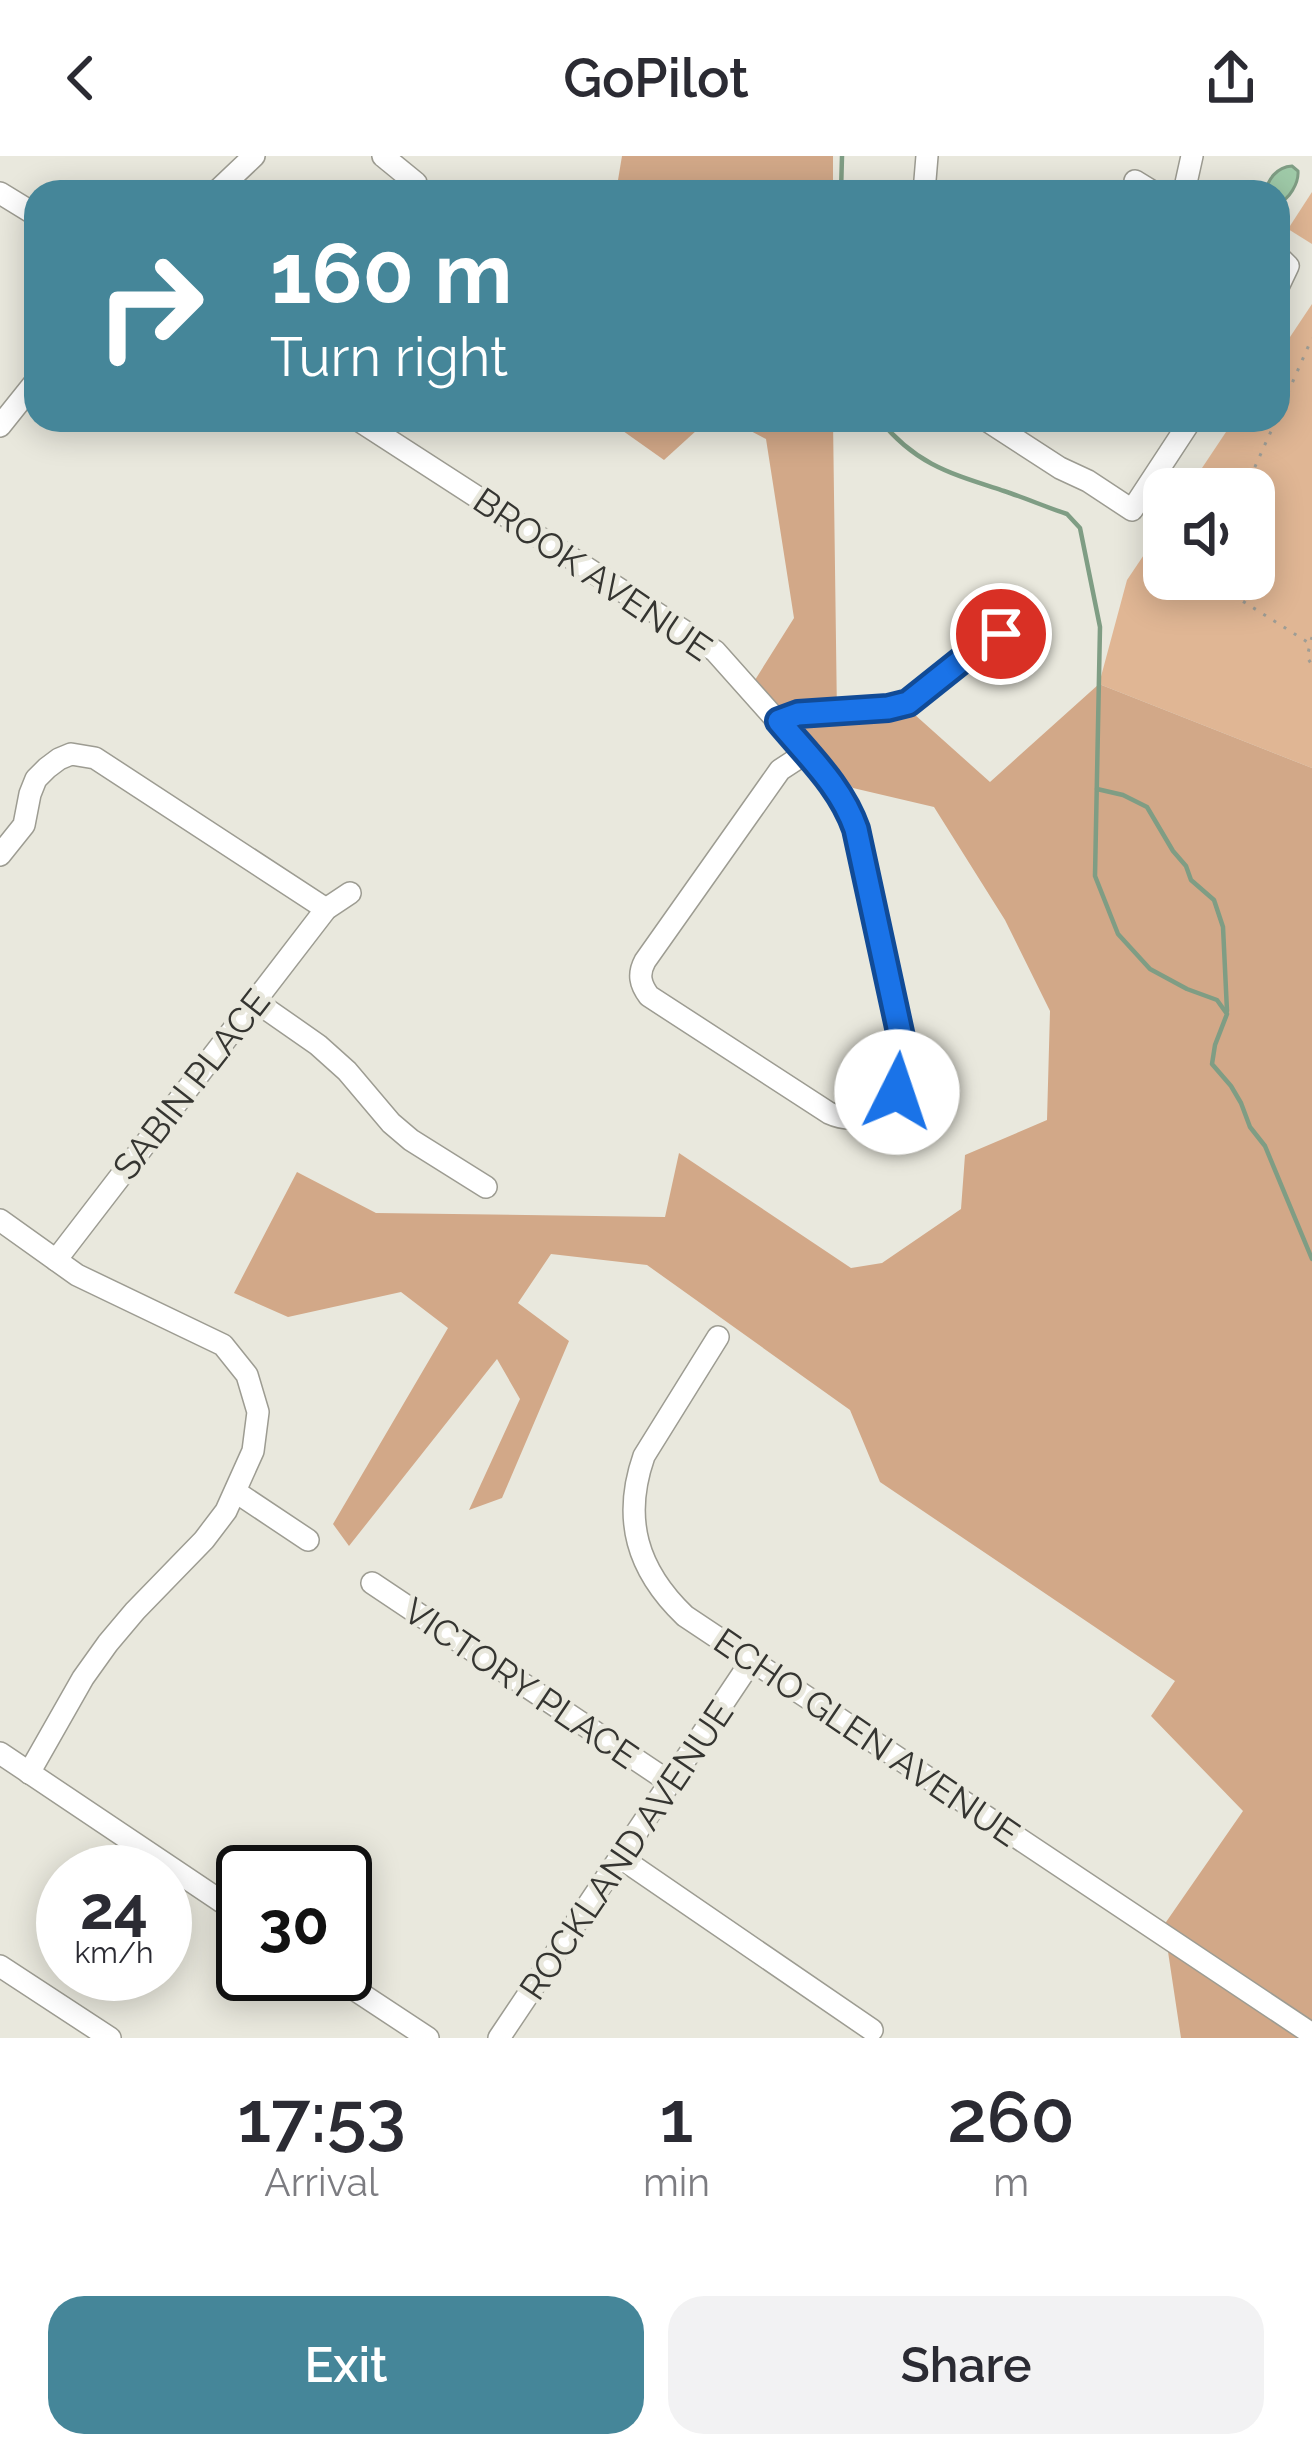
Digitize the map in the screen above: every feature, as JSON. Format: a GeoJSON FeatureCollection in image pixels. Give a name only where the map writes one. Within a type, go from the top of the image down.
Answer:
{"type":"FeatureCollection","features":[{"type":"Feature","properties":{"kind":"street"},"geometry":{"type":"LineString","coordinates":[[229,180],[254,156]]}},
{"type":"Feature","properties":{"kind":"street"},"geometry":{"type":"LineString","coordinates":[[383,156],[412,180]]}},
{"type":"Feature","properties":{"kind":"street"},"geometry":{"type":"LineString","coordinates":[[0,426],[24,396]]}},
{"type":"Feature","properties":{"kind":"street","name":"BROOK AVENUE"},"geometry":{"type":"LineString","coordinates":[[376,432],[715,652],[837,787],[856,829],[906,1060],[897,1092],[876,1112],[850,1120],[829,1113],[649,996],[640,976],[645,961],[780,770],[806,753]]}},
{"type":"Feature","properties":{"kind":"street"},"geometry":{"type":"LineString","coordinates":[[1004,432],[1132,510],[1183,432]]}},
{"type":"Feature","properties":{"kind":"street"},"geometry":{"type":"LineString","coordinates":[[779,721],[798,714],[908,703],[992,636],[1001,634],[1020,648]]}},
{"type":"Feature","properties":{"kind":"street"},"geometry":{"type":"LineString","coordinates":[[0,855],[24,825],[36,779],[59,759],[83,754],[326,909]]}},
{"type":"Feature","properties":{"kind":"street","name":"SABIN PLACE"},"geometry":{"type":"LineString","coordinates":[[56,1260],[326,909],[350,892]]}},
{"type":"Feature","properties":{"kind":"street"},"geometry":{"type":"LineString","coordinates":[[254,1001],[319,1045],[411,1140],[486,1187]]}},
{"type":"Feature","properties":{"kind":"street"},"geometry":{"type":"LineString","coordinates":[[0,1220],[77,1275],[224,1345],[247,1375],[258,1412],[253,1451],[236,1492],[204,1540],[108,1643],[28,1773]]}},
{"type":"Feature","properties":{"kind":"street","name":"ECHO GLEN AVENUE"},"geometry":{"type":"LineString","coordinates":[[718,1337],[644,1456],[634,1496],[634,1520],[644,1561],[668,1599],[686,1616],[1312,2034]]}},
{"type":"Feature","properties":{"kind":"street"},"geometry":{"type":"LineString","coordinates":[[236,1492],[308,1540]]}},
{"type":"Feature","properties":{"kind":"street","name":"VICTORY PLACE"},"geometry":{"type":"LineString","coordinates":[[372,1583],[671,1783]]}},
{"type":"Feature","properties":{"kind":"street","name":"ROCKLAND AVENUE"},"geometry":{"type":"LineString","coordinates":[[499,2038],[752,1660]]}},
{"type":"Feature","properties":{"kind":"street"},"geometry":{"type":"LineString","coordinates":[[0,1753],[216,1898]]}},
{"type":"Feature","properties":{"kind":"street"},"geometry":{"type":"LineString","coordinates":[[621,1858],[872,2030]]}},
{"type":"Feature","properties":{"kind":"street"},"geometry":{"type":"LineString","coordinates":[[0,1966],[110,2038]]}},
{"type":"Feature","properties":{"kind":"street"},"geometry":{"type":"LineString","coordinates":[[372,2001],[428,2038]]}},
{"type":"Feature","properties":{"kind":"path"},"geometry":{"type":"LineString","coordinates":[[1290,388],[1312,338]]}},
{"type":"Feature","properties":{"kind":"path"},"geometry":{"type":"LineString","coordinates":[[1254,468],[1270,432]]}},
{"type":"Feature","properties":{"kind":"path"},"geometry":{"type":"LineString","coordinates":[[1242,600],[1311,640],[1307,657],[1312,665]]}},
{"type":"Feature","properties":{"kind":"shaded area"},"geometry":{"type":"Polygon","coordinates":[[[622,156],[833,156],[833,180],[618,180],[622,156]]]}},
{"type":"Feature","properties":{"kind":"shaded area"},"geometry":{"type":"Polygon","coordinates":[[[1286,167],[1298,171],[1290,193],[1290,180],[1270,180],[1286,167]]]}},
{"type":"Feature","properties":{"kind":"shaded area"},"geometry":{"type":"Polygon","coordinates":[[[1312,192],[1312,244],[1290,226],[1312,192]]]}},
{"type":"Feature","properties":{"kind":"shaded area"},"geometry":{"type":"Polygon","coordinates":[[[1312,304],[1312,768],[1099,684],[1127,580],[1143,556],[1143,600],[1275,600],[1275,468],[1202,468],[1226,432],[1290,432],[1290,337],[1312,304]]]}},
{"type":"Feature","properties":{"kind":"shaded area"},"geometry":{"type":"Polygon","coordinates":[[[624,432],[695,432],[664,460],[624,432]]]}},
{"type":"Feature","properties":{"kind":"shaded area"},"geometry":{"type":"Polygon","coordinates":[[[753,432],[833,432],[837,716],[914,714],[990,782],[1099,684],[1312,768],[1312,2038],[1181,2038],[1164,1925],[1243,1811],[1151,1716],[1175,1681],[880,1482],[850,1410],[647,1265],[551,1254],[518,1303],[569,1341],[502,1498],[469,1510],[520,1399],[497,1359],[349,1546],[333,1524],[448,1328],[401,1292],[288,1317],[234,1293],[297,1172],[376,1213],[665,1217],[679,1153],[851,1268],[882,1263],[961,1209],[965,1155],[1047,1120],[1050,1011],[1005,920],[934,807],[853,788],[755,680],[794,618],[766,439],[753,432]]]}},
{"type":"Feature","properties":{"kind":"waterway"},"geometry":{"type":"LineString","coordinates":[[841,180],[842,156]]}},
{"type":"Feature","properties":{"kind":"waterway"},"geometry":{"type":"LineString","coordinates":[[891,432],[936,466],[1067,514],[1080,528],[1100,627],[1095,876],[1118,934],[1150,969],[1217,1000],[1227,1014],[1212,1064],[1231,1086],[1250,1127],[1265,1146],[1312,1259]]}},
{"type":"Feature","properties":{"kind":"waterway"},"geometry":{"type":"LineString","coordinates":[[1097,789],[1147,807],[1191,880],[1214,900],[1223,927],[1227,1011]]}},
{"type":"Feature","properties":{"kind":"route"},"geometry":{"type":"LineString","coordinates":[[897,1092],[906,1060],[856,829],[837,787],[779,721],[798,714],[908,703],[992,636],[1001,634]]}}]}
